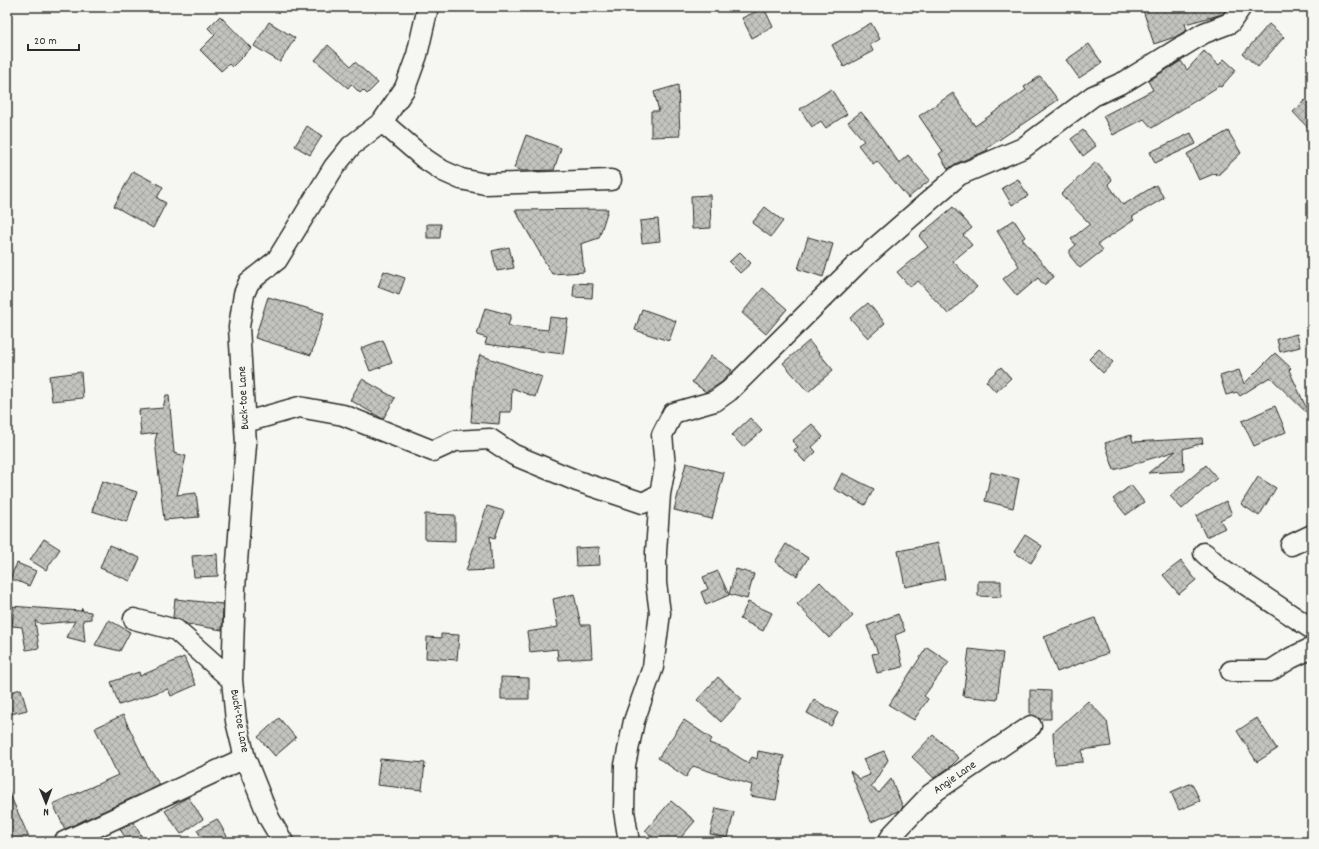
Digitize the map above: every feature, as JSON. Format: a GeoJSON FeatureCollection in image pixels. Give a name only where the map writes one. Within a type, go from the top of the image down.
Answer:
{"type":"FeatureCollection","features":[{"type":"Feature","properties":{"kind":"street","name":"Buck-toe Lane"},"geometry":{"type":"LineString","coordinates":[[283,842],[269,818],[245,758],[236,721],[232,680],[235,588],[246,444],[240,310],[249,282],[277,260],[334,167],[351,146],[382,122],[405,88],[417,54],[428,7]]}},
{"type":"Feature","properties":{"kind":"street"},"geometry":{"type":"LineString","coordinates":[[629,842],[624,811],[625,765],[634,720],[654,667],[660,613],[656,583],[656,552],[660,494],[665,467],[662,435],[672,413],[715,401],[729,392],[859,262],[959,175],[1023,148],[1093,96],[1126,81],[1204,33],[1230,22],[1241,7]]}},
{"type":"Feature","properties":{"kind":"street"},"geometry":{"type":"LineString","coordinates":[[382,122],[425,159],[443,171],[461,180],[485,184],[611,180]]}},
{"type":"Feature","properties":{"kind":"street"},"geometry":{"type":"LineString","coordinates":[[246,422],[299,407],[343,415],[433,451],[455,441],[490,439],[514,455],[528,461],[577,481],[643,503],[660,494]]}},
{"type":"Feature","properties":{"kind":"street"},"geometry":{"type":"LineString","coordinates":[[1291,546],[1312,535]]}},
{"type":"Feature","properties":{"kind":"street"},"geometry":{"type":"LineString","coordinates":[[1204,553],[1220,568],[1312,629]]}},
{"type":"Feature","properties":{"kind":"street"},"geometry":{"type":"LineString","coordinates":[[134,619],[176,630],[232,680]]}},
{"type":"Feature","properties":{"kind":"street"},"geometry":{"type":"LineString","coordinates":[[1232,671],[1270,671],[1291,658],[1312,648]]}},
{"type":"Feature","properties":{"kind":"street","name":"Angie Lane"},"geometry":{"type":"LineString","coordinates":[[888,842],[893,834],[931,794],[1031,726]]}},
{"type":"Feature","properties":{"kind":"street"},"geometry":{"type":"LineString","coordinates":[[64,842],[245,758]]}},
{"type":"Feature","properties":{"kind":"building"},"geometry":{"type":"Polygon","coordinates":[[[1142,7],[1227,7],[1223,14],[1185,24],[1187,30],[1175,37],[1154,44],[1142,7]]]}},
{"type":"Feature","properties":{"kind":"building"},"geometry":{"type":"Polygon","coordinates":[[[764,8],[773,27],[752,38],[742,18],[764,8]]]}},
{"type":"Feature","properties":{"kind":"building"},"geometry":{"type":"Polygon","coordinates":[[[220,16],[251,48],[232,67],[229,64],[221,71],[200,50],[215,35],[208,28],[220,16]]]}},
{"type":"Feature","properties":{"kind":"building"},"geometry":{"type":"Polygon","coordinates":[[[269,22],[295,38],[280,62],[254,46],[269,22]]]}},
{"type":"Feature","properties":{"kind":"building"},"geometry":{"type":"Polygon","coordinates":[[[871,23],[880,39],[870,45],[873,51],[844,67],[832,45],[871,23]]]}},
{"type":"Feature","properties":{"kind":"building"},"geometry":{"type":"Polygon","coordinates":[[[1269,24],[1284,37],[1258,67],[1243,54],[1269,24]]]}},
{"type":"Feature","properties":{"kind":"building"},"geometry":{"type":"Polygon","coordinates":[[[1089,44],[1102,63],[1079,78],[1066,60],[1089,44]]]}},
{"type":"Feature","properties":{"kind":"building"},"geometry":{"type":"Polygon","coordinates":[[[328,45],[351,66],[355,62],[378,83],[367,94],[363,90],[360,93],[351,84],[348,88],[315,60],[328,45]]]}},
{"type":"Feature","properties":{"kind":"building"},"geometry":{"type":"Polygon","coordinates":[[[1204,51],[1219,65],[1224,59],[1236,70],[1221,87],[1219,86],[1152,128],[1144,119],[1113,135],[1103,116],[1153,90],[1148,81],[1181,61],[1187,70],[1204,51]]]}},
{"type":"Feature","properties":{"kind":"building"},"geometry":{"type":"Polygon","coordinates":[[[1040,76],[1058,100],[987,148],[988,150],[955,164],[948,169],[939,154],[943,151],[919,116],[953,93],[975,126],[1026,90],[1024,87],[1040,76]]]}},
{"type":"Feature","properties":{"kind":"building"},"geometry":{"type":"Polygon","coordinates":[[[678,85],[680,136],[651,137],[651,111],[659,111],[654,92],[678,85]]]}},
{"type":"Feature","properties":{"kind":"building"},"geometry":{"type":"Polygon","coordinates":[[[831,89],[847,114],[826,128],[821,121],[812,127],[800,109],[831,89]]]}},
{"type":"Feature","properties":{"kind":"building"},"geometry":{"type":"Polygon","coordinates":[[[1305,100],[1312,107],[1312,132],[1293,112],[1305,100]]]}},
{"type":"Feature","properties":{"kind":"building"},"geometry":{"type":"Polygon","coordinates":[[[861,112],[876,130],[899,163],[908,155],[930,180],[908,198],[877,161],[873,164],[858,145],[864,141],[848,122],[861,112]]]}},
{"type":"Feature","properties":{"kind":"building"},"geometry":{"type":"Polygon","coordinates":[[[307,126],[322,136],[310,155],[295,146],[307,126]]]}},
{"type":"Feature","properties":{"kind":"building"},"geometry":{"type":"Polygon","coordinates":[[[1083,130],[1096,146],[1083,156],[1071,139],[1083,130]]]}},
{"type":"Feature","properties":{"kind":"building"},"geometry":{"type":"Polygon","coordinates":[[[1228,131],[1241,153],[1217,176],[1216,173],[1199,180],[1187,154],[1228,131]]]}},
{"type":"Feature","properties":{"kind":"building"},"geometry":{"type":"Polygon","coordinates":[[[1191,133],[1196,144],[1155,163],[1150,152],[1191,133]]]}},
{"type":"Feature","properties":{"kind":"building"},"geometry":{"type":"Polygon","coordinates":[[[526,135],[561,148],[554,170],[522,171],[514,168],[526,135]]]}},
{"type":"Feature","properties":{"kind":"building"},"geometry":{"type":"Polygon","coordinates":[[[1096,162],[1112,180],[1108,184],[1123,205],[1156,185],[1164,198],[1132,217],[1134,220],[1098,244],[1103,250],[1080,268],[1070,256],[1070,250],[1076,245],[1071,239],[1090,224],[1061,194],[1096,162]]]}},
{"type":"Feature","properties":{"kind":"building"},"geometry":{"type":"Polygon","coordinates":[[[133,171],[163,187],[157,198],[166,203],[153,228],[114,206],[133,171]]]}},
{"type":"Feature","properties":{"kind":"building"},"geometry":{"type":"Polygon","coordinates":[[[1018,179],[1028,196],[1012,205],[1002,188],[1018,179]]]}},
{"type":"Feature","properties":{"kind":"building"},"geometry":{"type":"Polygon","coordinates":[[[710,195],[711,228],[692,229],[691,196],[710,195]]]}},
{"type":"Feature","properties":{"kind":"building"},"geometry":{"type":"Polygon","coordinates":[[[765,207],[783,221],[771,237],[752,223],[765,207]]]}},
{"type":"Feature","properties":{"kind":"building"},"geometry":{"type":"Polygon","coordinates":[[[953,207],[972,228],[963,235],[972,245],[953,261],[977,287],[948,314],[918,281],[910,287],[897,272],[928,247],[919,236],[953,207]]]}},
{"type":"Feature","properties":{"kind":"building"},"geometry":{"type":"Polygon","coordinates":[[[608,209],[599,238],[581,244],[584,272],[552,274],[515,210],[608,209]]]}},
{"type":"Feature","properties":{"kind":"building"},"geometry":{"type":"Polygon","coordinates":[[[658,219],[660,241],[642,243],[640,221],[658,219]]]}},
{"type":"Feature","properties":{"kind":"building"},"geometry":{"type":"Polygon","coordinates":[[[1014,220],[1025,237],[1022,239],[1054,277],[1044,285],[1038,278],[1017,296],[1003,279],[1019,266],[997,231],[1014,220]]]}},
{"type":"Feature","properties":{"kind":"building"},"geometry":{"type":"Polygon","coordinates":[[[427,224],[441,224],[440,238],[427,238],[427,224]]]}},
{"type":"Feature","properties":{"kind":"building"},"geometry":{"type":"Polygon","coordinates":[[[808,237],[833,244],[823,277],[798,269],[808,237]]]}},
{"type":"Feature","properties":{"kind":"building"},"geometry":{"type":"Polygon","coordinates":[[[509,247],[514,268],[497,271],[492,251],[509,247]]]}},
{"type":"Feature","properties":{"kind":"building"},"geometry":{"type":"Polygon","coordinates":[[[740,252],[751,263],[740,273],[729,262],[740,252]]]}},
{"type":"Feature","properties":{"kind":"building"},"geometry":{"type":"Polygon","coordinates":[[[384,271],[405,278],[399,295],[378,287],[384,271]]]}},
{"type":"Feature","properties":{"kind":"building"},"geometry":{"type":"Polygon","coordinates":[[[574,283],[593,284],[592,298],[573,297],[574,283]]]}},
{"type":"Feature","properties":{"kind":"building"},"geometry":{"type":"Polygon","coordinates":[[[763,288],[787,309],[766,334],[742,313],[763,288]]]}},
{"type":"Feature","properties":{"kind":"building"},"geometry":{"type":"Polygon","coordinates":[[[268,297],[324,313],[311,355],[255,338],[268,297]]]}},
{"type":"Feature","properties":{"kind":"building"},"geometry":{"type":"Polygon","coordinates":[[[868,303],[885,323],[868,338],[850,318],[868,303]]]}},
{"type":"Feature","properties":{"kind":"building"},"geometry":{"type":"Polygon","coordinates":[[[485,308],[511,315],[508,326],[548,330],[550,317],[568,319],[563,354],[485,344],[487,338],[477,335],[485,308]]]}},
{"type":"Feature","properties":{"kind":"building"},"geometry":{"type":"Polygon","coordinates":[[[642,309],[676,321],[669,341],[635,330],[642,309]]]}},
{"type":"Feature","properties":{"kind":"building"},"geometry":{"type":"Polygon","coordinates":[[[1297,334],[1300,347],[1280,352],[1277,339],[1297,334]]]}},
{"type":"Feature","properties":{"kind":"building"},"geometry":{"type":"Polygon","coordinates":[[[383,340],[392,363],[370,371],[361,348],[383,340]]]}},
{"type":"Feature","properties":{"kind":"building"},"geometry":{"type":"Polygon","coordinates":[[[809,341],[833,370],[808,392],[783,363],[809,341]]]}},
{"type":"Feature","properties":{"kind":"building"},"geometry":{"type":"Polygon","coordinates":[[[1099,349],[1113,362],[1103,373],[1089,359],[1099,349]]]}},
{"type":"Feature","properties":{"kind":"building"},"geometry":{"type":"Polygon","coordinates":[[[1275,353],[1291,368],[1289,370],[1310,416],[1270,377],[1240,396],[1237,392],[1226,395],[1220,376],[1239,370],[1244,384],[1275,353]]]}},
{"type":"Feature","properties":{"kind":"building"},"geometry":{"type":"Polygon","coordinates":[[[480,355],[542,377],[535,397],[512,388],[511,412],[500,412],[499,424],[471,422],[475,369],[480,355]]]}},
{"type":"Feature","properties":{"kind":"building"},"geometry":{"type":"Polygon","coordinates":[[[711,356],[732,370],[722,382],[706,392],[692,382],[711,356]]]}},
{"type":"Feature","properties":{"kind":"building"},"geometry":{"type":"Polygon","coordinates":[[[1001,367],[1011,378],[996,392],[986,381],[1001,367]]]}},
{"type":"Feature","properties":{"kind":"building"},"geometry":{"type":"Polygon","coordinates":[[[81,372],[83,398],[52,401],[49,376],[81,372]]]}},
{"type":"Feature","properties":{"kind":"building"},"geometry":{"type":"Polygon","coordinates":[[[362,379],[395,398],[383,419],[350,400],[362,379]]]}},
{"type":"Feature","properties":{"kind":"building"},"geometry":{"type":"Polygon","coordinates":[[[166,395],[169,395],[174,453],[186,456],[177,495],[196,493],[199,517],[164,520],[155,441],[157,433],[141,435],[139,410],[163,408],[166,395]]]}},
{"type":"Feature","properties":{"kind":"building"},"geometry":{"type":"Polygon","coordinates":[[[1275,406],[1286,432],[1254,446],[1242,421],[1275,406]]]}},
{"type":"Feature","properties":{"kind":"building"},"geometry":{"type":"Polygon","coordinates":[[[750,418],[762,431],[743,447],[732,435],[750,418]]]}},
{"type":"Feature","properties":{"kind":"building"},"geometry":{"type":"Polygon","coordinates":[[[812,424],[823,437],[812,447],[816,452],[805,462],[794,450],[798,447],[792,441],[812,424]]]}},
{"type":"Feature","properties":{"kind":"building"},"geometry":{"type":"Polygon","coordinates":[[[1131,435],[1133,442],[1202,438],[1203,443],[1183,449],[1184,471],[1148,473],[1176,451],[1114,470],[1105,443],[1131,435]]]}},
{"type":"Feature","properties":{"kind":"building"},"geometry":{"type":"Polygon","coordinates":[[[686,463],[724,473],[712,519],[674,510],[686,463]]]}},
{"type":"Feature","properties":{"kind":"building"},"geometry":{"type":"Polygon","coordinates":[[[1206,465],[1217,478],[1182,509],[1170,496],[1206,465]]]}},
{"type":"Feature","properties":{"kind":"building"},"geometry":{"type":"Polygon","coordinates":[[[991,472],[1019,479],[1013,508],[985,501],[991,472]]]}},
{"type":"Feature","properties":{"kind":"building"},"geometry":{"type":"Polygon","coordinates":[[[842,473],[874,489],[865,505],[834,489],[842,473]]]}},
{"type":"Feature","properties":{"kind":"building"},"geometry":{"type":"Polygon","coordinates":[[[1258,477],[1276,488],[1259,516],[1241,504],[1258,477]]]}},
{"type":"Feature","properties":{"kind":"building"},"geometry":{"type":"Polygon","coordinates":[[[102,481],[137,492],[127,522],[92,511],[102,481]]]}},
{"type":"Feature","properties":{"kind":"building"},"geometry":{"type":"Polygon","coordinates":[[[1131,485],[1144,502],[1126,515],[1113,499],[1131,485]]]}},
{"type":"Feature","properties":{"kind":"building"},"geometry":{"type":"Polygon","coordinates":[[[1226,501],[1232,514],[1220,520],[1225,528],[1206,537],[1196,516],[1226,501]]]}},
{"type":"Feature","properties":{"kind":"building"},"geometry":{"type":"Polygon","coordinates":[[[487,506],[504,511],[495,538],[490,536],[492,570],[466,571],[487,506]]]}},
{"type":"Feature","properties":{"kind":"building"},"geometry":{"type":"Polygon","coordinates":[[[425,514],[455,515],[455,541],[425,540],[425,514]]]}},
{"type":"Feature","properties":{"kind":"building"},"geometry":{"type":"Polygon","coordinates":[[[1025,535],[1042,546],[1031,563],[1014,552],[1025,535]]]}},
{"type":"Feature","properties":{"kind":"building"},"geometry":{"type":"Polygon","coordinates":[[[44,539],[60,549],[46,570],[30,560],[44,539]]]}},
{"type":"Feature","properties":{"kind":"building"},"geometry":{"type":"Polygon","coordinates":[[[938,543],[945,579],[905,587],[898,551],[938,543]]]}},
{"type":"Feature","properties":{"kind":"building"},"geometry":{"type":"Polygon","coordinates":[[[786,544],[808,558],[797,576],[775,562],[786,544]]]}},
{"type":"Feature","properties":{"kind":"building"},"geometry":{"type":"Polygon","coordinates":[[[109,545],[140,558],[130,581],[100,568],[109,545]]]}},
{"type":"Feature","properties":{"kind":"building"},"geometry":{"type":"Polygon","coordinates":[[[599,547],[600,565],[576,566],[575,548],[599,547]]]}},
{"type":"Feature","properties":{"kind":"building"},"geometry":{"type":"Polygon","coordinates":[[[217,554],[218,576],[194,577],[192,556],[217,554]]]}},
{"type":"Feature","properties":{"kind":"building"},"geometry":{"type":"Polygon","coordinates":[[[1181,561],[1196,580],[1179,594],[1163,575],[1181,561]]]}},
{"type":"Feature","properties":{"kind":"building"},"geometry":{"type":"Polygon","coordinates":[[[17,563],[36,571],[29,586],[10,578],[17,563]]]}},
{"type":"Feature","properties":{"kind":"building"},"geometry":{"type":"Polygon","coordinates":[[[736,569],[754,574],[747,599],[729,594],[736,569]]]}},
{"type":"Feature","properties":{"kind":"building"},"geometry":{"type":"Polygon","coordinates":[[[718,571],[729,595],[706,605],[701,592],[708,589],[703,577],[718,571]]]}},
{"type":"Feature","properties":{"kind":"building"},"geometry":{"type":"Polygon","coordinates":[[[978,581],[1001,581],[1001,597],[978,596],[978,581]]]}},
{"type":"Feature","properties":{"kind":"building"},"geometry":{"type":"Polygon","coordinates":[[[820,582],[853,616],[829,638],[797,604],[820,582]]]}},
{"type":"Feature","properties":{"kind":"building"},"geometry":{"type":"Polygon","coordinates":[[[574,594],[581,625],[590,625],[592,658],[558,660],[557,649],[530,652],[527,632],[558,627],[553,599],[574,594]]]}},
{"type":"Feature","properties":{"kind":"building"},"geometry":{"type":"Polygon","coordinates":[[[175,599],[223,604],[222,630],[187,624],[173,617],[175,599]]]}},
{"type":"Feature","properties":{"kind":"building"},"geometry":{"type":"Polygon","coordinates":[[[748,602],[772,613],[763,631],[740,619],[748,602]]]}},
{"type":"Feature","properties":{"kind":"building"},"geometry":{"type":"Polygon","coordinates":[[[10,606],[81,611],[82,608],[83,611],[91,612],[91,619],[83,620],[85,642],[66,637],[75,621],[41,624],[35,621],[39,648],[26,650],[22,627],[12,626],[14,608],[10,606]]]}},
{"type":"Feature","properties":{"kind":"building"},"geometry":{"type":"Polygon","coordinates":[[[898,614],[905,631],[895,635],[903,667],[877,673],[872,654],[878,653],[867,626],[898,614]]]}},
{"type":"Feature","properties":{"kind":"building"},"geometry":{"type":"Polygon","coordinates":[[[1095,618],[1108,653],[1057,672],[1044,637],[1095,618]]]}},
{"type":"Feature","properties":{"kind":"building"},"geometry":{"type":"Polygon","coordinates":[[[109,620],[130,632],[120,651],[95,645],[109,620]]]}},
{"type":"Feature","properties":{"kind":"building"},"geometry":{"type":"Polygon","coordinates":[[[441,634],[459,635],[457,660],[426,658],[427,637],[441,638],[441,634]]]}},
{"type":"Feature","properties":{"kind":"building"},"geometry":{"type":"Polygon","coordinates":[[[927,647],[949,662],[924,696],[928,699],[914,720],[889,705],[927,647]]]}},
{"type":"Feature","properties":{"kind":"building"},"geometry":{"type":"Polygon","coordinates":[[[969,649],[1003,653],[997,700],[963,696],[969,649]]]}},
{"type":"Feature","properties":{"kind":"building"},"geometry":{"type":"Polygon","coordinates":[[[184,657],[196,685],[171,696],[168,689],[119,705],[111,682],[139,672],[140,676],[184,657]]]}},
{"type":"Feature","properties":{"kind":"building"},"geometry":{"type":"Polygon","coordinates":[[[501,677],[529,678],[529,699],[501,699],[501,677]]]}},
{"type":"Feature","properties":{"kind":"building"},"geometry":{"type":"Polygon","coordinates":[[[718,677],[742,699],[721,722],[697,700],[718,677]]]}},
{"type":"Feature","properties":{"kind":"building"},"geometry":{"type":"Polygon","coordinates":[[[21,689],[27,710],[11,714],[7,693],[21,689]]]}},
{"type":"Feature","properties":{"kind":"building"},"geometry":{"type":"Polygon","coordinates":[[[1030,690],[1051,691],[1051,719],[1039,719],[1030,715],[1030,690]]]}},
{"type":"Feature","properties":{"kind":"building"},"geometry":{"type":"Polygon","coordinates":[[[814,700],[838,713],[831,726],[807,713],[814,700]]]}},
{"type":"Feature","properties":{"kind":"building"},"geometry":{"type":"Polygon","coordinates":[[[1088,701],[1107,721],[1111,746],[1082,750],[1083,762],[1055,764],[1053,733],[1088,701]]]}},
{"type":"Feature","properties":{"kind":"building"},"geometry":{"type":"Polygon","coordinates":[[[123,715],[149,769],[160,785],[65,829],[53,804],[118,775],[95,728],[123,715]]]}},
{"type":"Feature","properties":{"kind":"building"},"geometry":{"type":"Polygon","coordinates":[[[279,718],[296,738],[275,756],[258,737],[279,718]]]}},
{"type":"Feature","properties":{"kind":"building"},"geometry":{"type":"Polygon","coordinates":[[[1257,718],[1277,749],[1257,762],[1237,731],[1257,718]]]}},
{"type":"Feature","properties":{"kind":"building"},"geometry":{"type":"Polygon","coordinates":[[[684,720],[712,739],[709,743],[726,749],[748,763],[752,757],[757,759],[758,751],[784,756],[776,800],[750,796],[752,785],[693,766],[686,777],[658,758],[684,720]]]}},
{"type":"Feature","properties":{"kind":"building"},"geometry":{"type":"Polygon","coordinates":[[[933,735],[959,758],[951,766],[934,778],[912,757],[933,735]]]}},
{"type":"Feature","properties":{"kind":"building"},"geometry":{"type":"Polygon","coordinates":[[[884,751],[888,760],[871,787],[879,793],[891,779],[903,807],[899,811],[871,822],[850,771],[860,779],[870,775],[863,759],[884,751]]]}},
{"type":"Feature","properties":{"kind":"building"},"geometry":{"type":"Polygon","coordinates":[[[380,759],[425,763],[422,790],[377,785],[380,759]]]}},
{"type":"Feature","properties":{"kind":"building"},"geometry":{"type":"Polygon","coordinates":[[[1192,783],[1200,801],[1179,810],[1171,792],[1192,783]]]}},
{"type":"Feature","properties":{"kind":"building"},"geometry":{"type":"Polygon","coordinates":[[[7,788],[31,842],[7,842],[7,788]]]}},
{"type":"Feature","properties":{"kind":"building"},"geometry":{"type":"Polygon","coordinates":[[[188,797],[203,819],[181,834],[165,811],[188,797]]]}},
{"type":"Feature","properties":{"kind":"building"},"geometry":{"type":"Polygon","coordinates":[[[671,801],[695,821],[677,842],[658,842],[645,831],[671,801]]]}},
{"type":"Feature","properties":{"kind":"building"},"geometry":{"type":"Polygon","coordinates":[[[716,808],[734,812],[728,838],[710,834],[716,808]]]}},
{"type":"Feature","properties":{"kind":"building"},"geometry":{"type":"Polygon","coordinates":[[[217,819],[228,838],[220,842],[204,842],[197,830],[217,819]]]}},
{"type":"Feature","properties":{"kind":"building"},"geometry":{"type":"Polygon","coordinates":[[[133,822],[145,842],[128,842],[120,829],[133,822]]]}}]}
